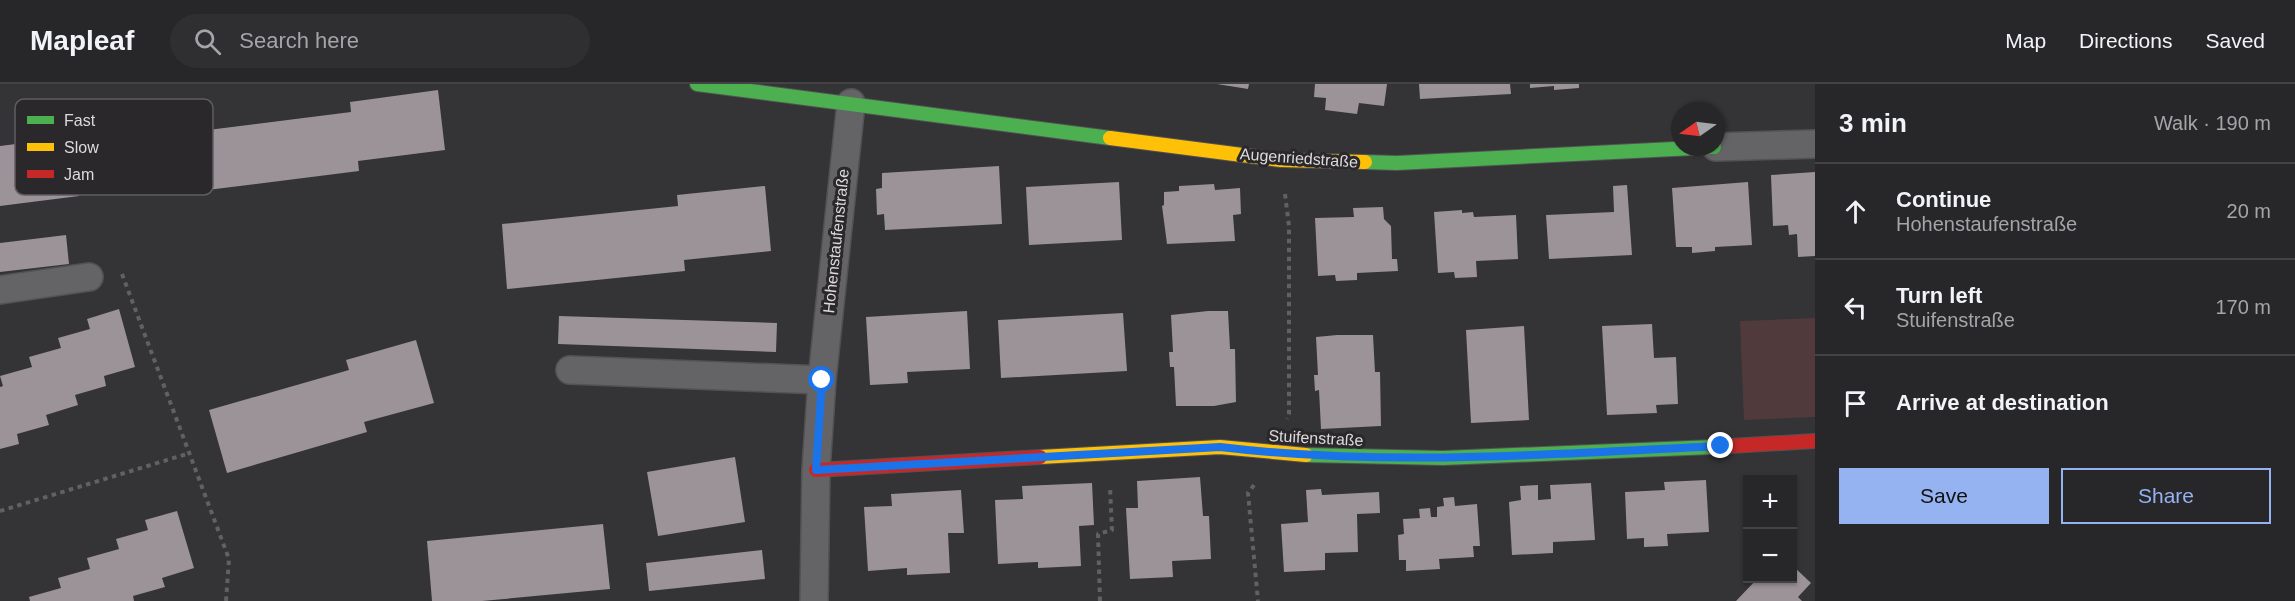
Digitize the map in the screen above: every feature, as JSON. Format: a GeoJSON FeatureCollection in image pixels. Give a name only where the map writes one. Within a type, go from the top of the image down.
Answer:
{"type":"FeatureCollection","features":[{"type":"Feature","properties":{"kind":"street","name":"Augenriedstraße"},"geometry":{"type":"LineString","coordinates":[[697,84],[1281,160],[1397,163],[1671,149]]}},
{"type":"Feature","properties":{"kind":"street","name":"Hohenstaufenstraße"},"geometry":{"type":"LineString","coordinates":[[814,601],[816,470],[822,380],[851,103]]}},
{"type":"Feature","properties":{"kind":"street","name":"Augenriedstraße"},"geometry":{"type":"LineString","coordinates":[[1725,147],[1815,144]]}},
{"type":"Feature","properties":{"kind":"street"},"geometry":{"type":"LineString","coordinates":[[0,290],[89,277]]}},
{"type":"Feature","properties":{"kind":"street"},"geometry":{"type":"LineString","coordinates":[[570,370],[822,380]]}},
{"type":"Feature","properties":{"kind":"street","name":"Stuifenstraße"},"geometry":{"type":"LineString","coordinates":[[816,470],[1220,447],[1274,453],[1431,459],[1815,441]]}},
{"type":"Feature","properties":{"kind":"path"},"geometry":{"type":"LineString","coordinates":[[1288,226],[1289,414]]}},
{"type":"Feature","properties":{"kind":"path"},"geometry":{"type":"LineString","coordinates":[[122,273],[229,559],[226,601]]}},
{"type":"Feature","properties":{"kind":"path"},"geometry":{"type":"LineString","coordinates":[[0,511],[190,453]]}},
{"type":"Feature","properties":{"kind":"path"},"geometry":{"type":"LineString","coordinates":[[1100,601],[1098,534],[1112,530],[1108,453]]}},
{"type":"Feature","properties":{"kind":"path"},"geometry":{"type":"LineString","coordinates":[[1248,493],[1258,601]]}},
{"type":"Feature","properties":{"kind":"shaded area"},"geometry":{"type":"Polygon","coordinates":[[[1815,318],[1815,417],[1744,420],[1740,321],[1815,318]]]}},
{"type":"Feature","properties":{"kind":"building"},"geometry":{"type":"Polygon","coordinates":[[[1217,84],[1249,84],[1248,89],[1217,84]]]}},
{"type":"Feature","properties":{"kind":"building"},"geometry":{"type":"Polygon","coordinates":[[[1315,84],[1387,84],[1384,106],[1359,103],[1357,114],[1325,110],[1326,98],[1314,97],[1315,84]]]}},
{"type":"Feature","properties":{"kind":"building"},"geometry":{"type":"Polygon","coordinates":[[[1419,84],[1510,84],[1511,94],[1420,99],[1419,84]]]}},
{"type":"Feature","properties":{"kind":"building"},"geometry":{"type":"Polygon","coordinates":[[[1530,84],[1579,84],[1579,88],[1554,90],[1554,86],[1530,88],[1530,84]]]}},
{"type":"Feature","properties":{"kind":"building"},"geometry":{"type":"Polygon","coordinates":[[[438,90],[445,150],[358,161],[359,171],[213,189],[213,129],[351,112],[350,102],[438,90]]]}},
{"type":"Feature","properties":{"kind":"building"},"geometry":{"type":"Polygon","coordinates":[[[15,144],[15,195],[79,196],[0,206],[0,146],[15,144]]]}},
{"type":"Feature","properties":{"kind":"building"},"geometry":{"type":"Polygon","coordinates":[[[999,166],[1002,224],[885,230],[884,214],[877,215],[876,189],[882,188],[882,173],[999,166]]]}},
{"type":"Feature","properties":{"kind":"building"},"geometry":{"type":"Polygon","coordinates":[[[1815,172],[1815,256],[1798,257],[1797,234],[1789,235],[1788,225],[1773,226],[1771,175],[1815,172]]]}},
{"type":"Feature","properties":{"kind":"building"},"geometry":{"type":"Polygon","coordinates":[[[1119,182],[1122,240],[1029,245],[1026,187],[1119,182]]]}},
{"type":"Feature","properties":{"kind":"building"},"geometry":{"type":"Polygon","coordinates":[[[1748,182],[1752,245],[1715,247],[1715,251],[1692,253],[1692,247],[1676,247],[1672,188],[1748,182]]]}},
{"type":"Feature","properties":{"kind":"building"},"geometry":{"type":"Polygon","coordinates":[[[1214,184],[1215,190],[1240,188],[1241,214],[1233,215],[1235,241],[1167,244],[1162,206],[1164,205],[1164,192],[1179,191],[1179,186],[1214,184]]]}},
{"type":"Feature","properties":{"kind":"building"},"geometry":{"type":"Polygon","coordinates":[[[1627,185],[1632,255],[1549,259],[1546,215],[1614,212],[1613,186],[1627,185]]]}},
{"type":"Feature","properties":{"kind":"building"},"geometry":{"type":"Polygon","coordinates":[[[765,186],[771,251],[684,260],[685,271],[507,289],[502,224],[678,206],[677,195],[765,186]]]}},
{"type":"Feature","properties":{"kind":"building"},"geometry":{"type":"Polygon","coordinates":[[[1383,207],[1384,219],[1391,226],[1392,259],[1397,259],[1398,271],[1357,273],[1357,280],[1336,281],[1335,275],[1318,276],[1315,218],[1354,217],[1353,208],[1383,207]]]}},
{"type":"Feature","properties":{"kind":"building"},"geometry":{"type":"Polygon","coordinates":[[[1462,210],[1462,213],[1473,212],[1474,217],[1516,215],[1518,259],[1476,261],[1477,277],[1455,278],[1454,272],[1438,273],[1434,212],[1462,210]]]}},
{"type":"Feature","properties":{"kind":"building"},"geometry":{"type":"Polygon","coordinates":[[[66,235],[69,264],[0,272],[0,243],[66,235]]]}},
{"type":"Feature","properties":{"kind":"building"},"geometry":{"type":"Polygon","coordinates":[[[119,309],[135,367],[104,376],[106,386],[75,395],[78,405],[46,415],[49,425],[17,434],[19,444],[0,449],[0,387],[3,386],[0,376],[32,367],[29,357],[61,348],[58,338],[90,329],[87,319],[119,309]]]}},
{"type":"Feature","properties":{"kind":"building"},"geometry":{"type":"Polygon","coordinates":[[[967,311],[970,369],[907,372],[908,383],[870,385],[866,317],[967,311]]]}},
{"type":"Feature","properties":{"kind":"building"},"geometry":{"type":"Polygon","coordinates":[[[1228,311],[1230,349],[1235,349],[1236,402],[1214,406],[1176,406],[1174,367],[1170,367],[1169,352],[1173,352],[1171,315],[1228,311]]]}},
{"type":"Feature","properties":{"kind":"building"},"geometry":{"type":"Polygon","coordinates":[[[1123,313],[1127,371],[1001,378],[998,320],[1123,313]]]}},
{"type":"Feature","properties":{"kind":"building"},"geometry":{"type":"Polygon","coordinates":[[[559,316],[777,323],[776,352],[558,344],[559,316]]]}},
{"type":"Feature","properties":{"kind":"building"},"geometry":{"type":"Polygon","coordinates":[[[1652,324],[1654,358],[1676,357],[1678,404],[1656,405],[1657,413],[1607,415],[1602,326],[1652,324]]]}},
{"type":"Feature","properties":{"kind":"building"},"geometry":{"type":"Polygon","coordinates":[[[1524,326],[1529,420],[1471,423],[1466,330],[1524,326]]]}},
{"type":"Feature","properties":{"kind":"building"},"geometry":{"type":"Polygon","coordinates":[[[1373,335],[1375,372],[1380,372],[1381,426],[1321,429],[1319,390],[1315,391],[1314,375],[1318,375],[1316,337],[1373,335]]]}},
{"type":"Feature","properties":{"kind":"building"},"geometry":{"type":"Polygon","coordinates":[[[416,340],[434,403],[364,422],[367,432],[227,473],[209,410],[349,370],[346,360],[416,340]]]}},
{"type":"Feature","properties":{"kind":"building"},"geometry":{"type":"Polygon","coordinates":[[[735,457],[745,522],[658,536],[647,472],[735,457]]]}},
{"type":"Feature","properties":{"kind":"building"},"geometry":{"type":"Polygon","coordinates":[[[1200,477],[1203,516],[1209,516],[1211,559],[1172,561],[1173,577],[1130,579],[1126,508],[1138,508],[1137,481],[1200,477]]]}},
{"type":"Feature","properties":{"kind":"building"},"geometry":{"type":"Polygon","coordinates":[[[1706,480],[1709,532],[1667,534],[1668,546],[1644,547],[1644,538],[1627,539],[1625,492],[1665,490],[1664,482],[1706,480]]]}},
{"type":"Feature","properties":{"kind":"building"},"geometry":{"type":"Polygon","coordinates":[[[1092,483],[1094,525],[1079,526],[1081,566],[1038,568],[1038,562],[998,564],[995,500],[1023,499],[1022,486],[1092,483]]]}},
{"type":"Feature","properties":{"kind":"building"},"geometry":{"type":"Polygon","coordinates":[[[1591,483],[1595,540],[1553,542],[1553,553],[1512,555],[1509,502],[1521,500],[1520,486],[1538,485],[1538,500],[1551,499],[1550,485],[1591,483]]]}},
{"type":"Feature","properties":{"kind":"building"},"geometry":{"type":"Polygon","coordinates":[[[1321,489],[1322,495],[1379,492],[1380,513],[1357,514],[1358,552],[1325,553],[1325,570],[1284,572],[1281,524],[1308,522],[1306,490],[1321,489]]]}},
{"type":"Feature","properties":{"kind":"building"},"geometry":{"type":"Polygon","coordinates":[[[961,490],[964,533],[948,533],[950,573],[907,575],[907,568],[868,571],[864,507],[892,506],[891,494],[961,490]]]}},
{"type":"Feature","properties":{"kind":"building"},"geometry":{"type":"Polygon","coordinates":[[[1454,497],[1455,506],[1477,504],[1480,546],[1473,546],[1474,557],[1439,559],[1440,569],[1406,571],[1406,560],[1399,560],[1398,535],[1404,534],[1403,519],[1420,518],[1419,509],[1430,508],[1431,517],[1437,517],[1437,507],[1444,506],[1443,498],[1454,497]]]}},
{"type":"Feature","properties":{"kind":"building"},"geometry":{"type":"Polygon","coordinates":[[[177,511],[194,568],[162,578],[165,587],[133,596],[134,601],[30,601],[29,597],[61,588],[58,578],[90,569],[87,558],[119,549],[116,539],[148,530],[145,520],[177,511]]]}},
{"type":"Feature","properties":{"kind":"building"},"geometry":{"type":"Polygon","coordinates":[[[603,524],[610,589],[482,601],[432,601],[427,541],[603,524]]]}},
{"type":"Feature","properties":{"kind":"building"},"geometry":{"type":"Polygon","coordinates":[[[762,550],[765,579],[649,591],[646,563],[762,550]]]}},
{"type":"Feature","properties":{"kind":"building"},"geometry":{"type":"Polygon","coordinates":[[[1797,570],[1811,583],[1798,597],[1802,601],[1736,601],[1753,583],[1797,583],[1797,570]]]}},
{"type":"Feature","properties":{"kind":"traffic: fast"},"geometry":{"type":"LineString","coordinates":[[697,84],[1110,138]]}},
{"type":"Feature","properties":{"kind":"traffic: fast"},"geometry":{"type":"LineString","coordinates":[[1365,162],[1397,163],[1671,149]]}},
{"type":"Feature","properties":{"kind":"traffic: fast"},"geometry":{"type":"LineString","coordinates":[[1306,455],[1443,458],[1713,447]]}},
{"type":"Feature","properties":{"kind":"traffic: slow"},"geometry":{"type":"LineString","coordinates":[[1110,138],[1281,160],[1365,162]]}},
{"type":"Feature","properties":{"kind":"traffic: slow"},"geometry":{"type":"LineString","coordinates":[[1040,457],[1220,447],[1306,455]]}},
{"type":"Feature","properties":{"kind":"traffic: jam"},"geometry":{"type":"LineString","coordinates":[[1713,447],[1815,441]]}},
{"type":"Feature","properties":{"kind":"traffic: jam"},"geometry":{"type":"LineString","coordinates":[[816,470],[1040,457]]}},
{"type":"Feature","properties":{"kind":"route"},"geometry":{"type":"LineString","coordinates":[[822,380],[816,470],[1220,447],[1274,453],[1431,459],[1721,446]]}}]}
